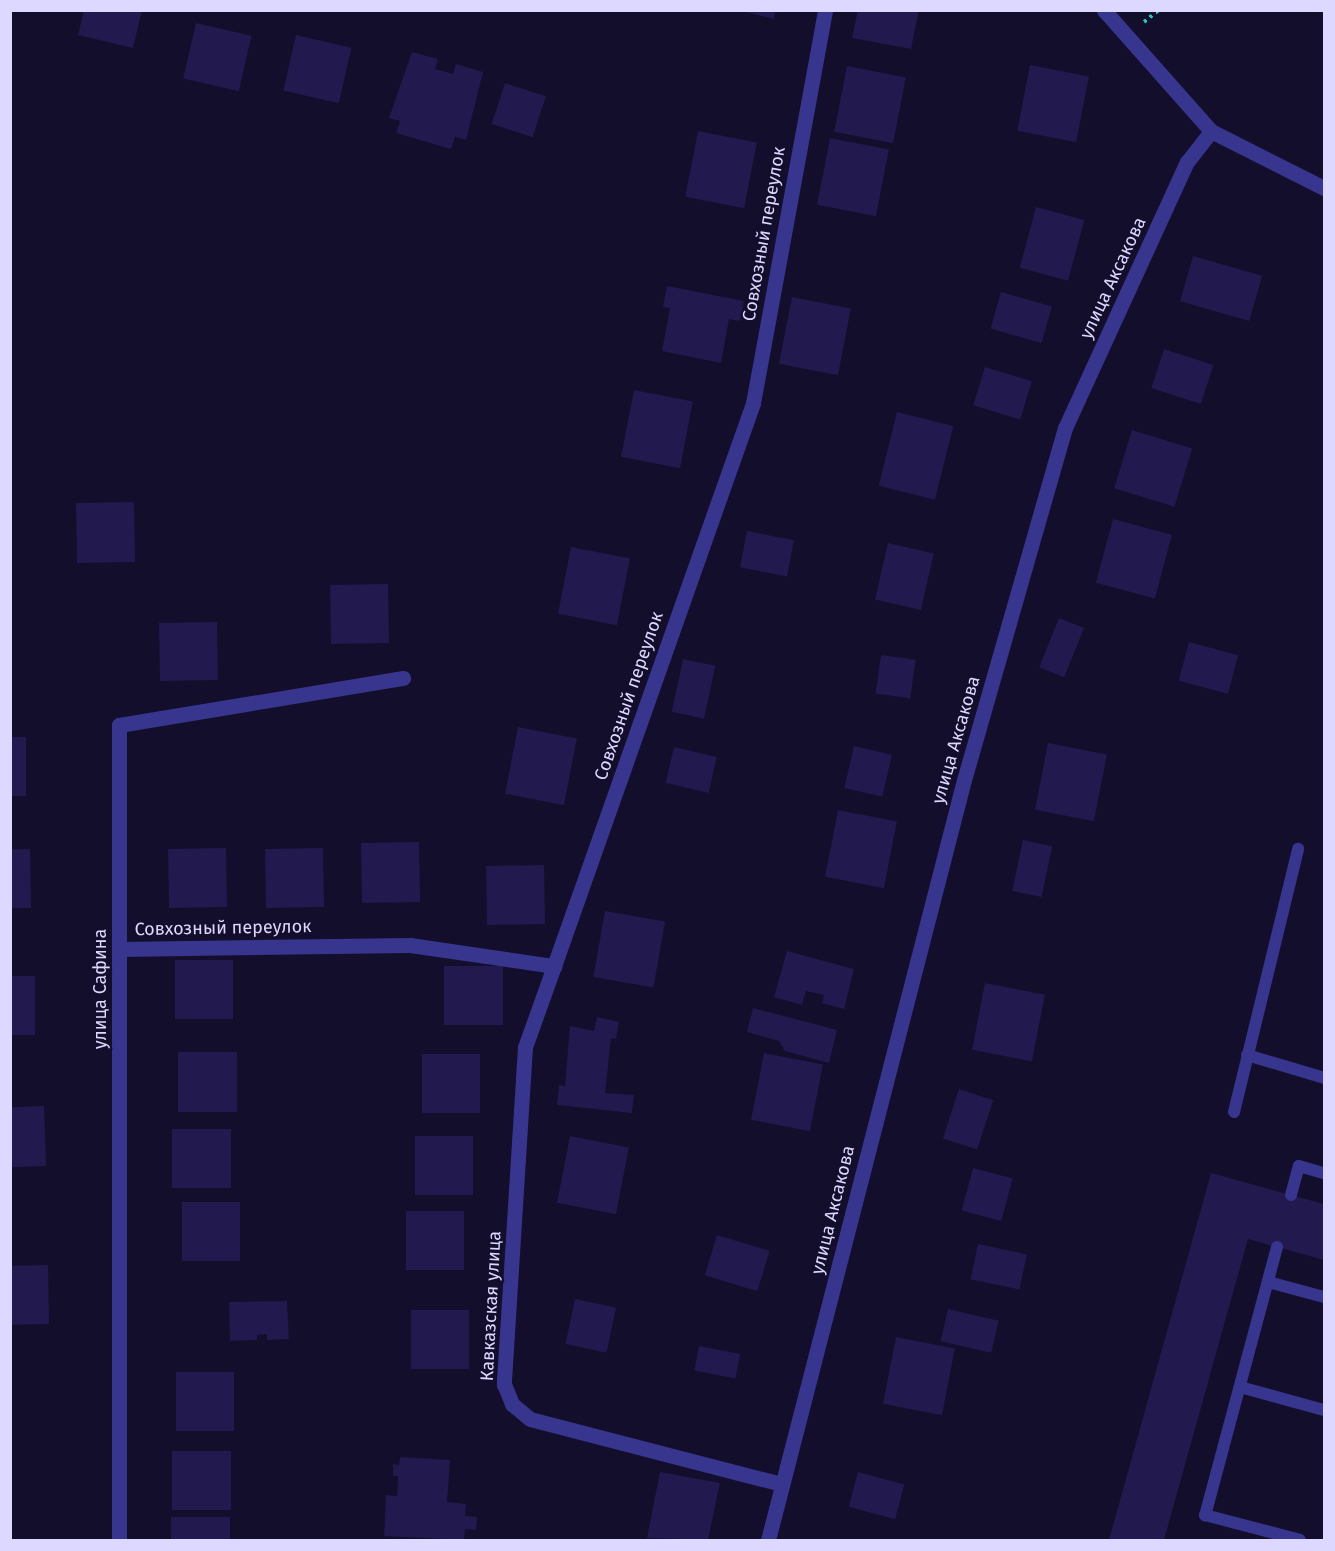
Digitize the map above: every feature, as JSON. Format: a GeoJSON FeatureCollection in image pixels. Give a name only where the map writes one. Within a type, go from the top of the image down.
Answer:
{"type":"FeatureCollection","features":[{"type":"Feature","properties":{"kind":"street","name":"Совхозный переулок"},"geometry":{"type":"LineString","coordinates":[[119,949],[410,945],[554,966],[753,403],[825,10]]}},
{"type":"Feature","properties":{"kind":"street"},"geometry":{"type":"LineString","coordinates":[[1104,10],[1211,131],[1324,188]]}},
{"type":"Feature","properties":{"kind":"street","name":"улица Аксакова"},"geometry":{"type":"LineString","coordinates":[[768,1540],[964,780],[1065,428],[1187,162],[1211,131]]}},
{"type":"Feature","properties":{"kind":"street","name":"улица Сафина"},"geometry":{"type":"LineString","coordinates":[[120,1540],[119,725],[403,678]]}},
{"type":"Feature","properties":{"kind":"street","name":"Кавказская улица"},"geometry":{"type":"LineString","coordinates":[[554,966],[525,1047],[504,1384],[512,1404],[530,1419],[782,1484]]}},
{"type":"Feature","properties":{"kind":"lane"},"geometry":{"type":"LineString","coordinates":[[1234,1112],[1298,849]]}},
{"type":"Feature","properties":{"kind":"lane"},"geometry":{"type":"LineString","coordinates":[[1247,1055],[1324,1078]]}},
{"type":"Feature","properties":{"kind":"lane"},"geometry":{"type":"LineString","coordinates":[[1291,1195],[1299,1166],[1324,1172]]}},
{"type":"Feature","properties":{"kind":"lane"},"geometry":{"type":"LineString","coordinates":[[1277,1247],[1205,1515],[1300,1540]]}},
{"type":"Feature","properties":{"kind":"lane"},"geometry":{"type":"LineString","coordinates":[[1268,1282],[1324,1297]]}},
{"type":"Feature","properties":{"kind":"lane"},"geometry":{"type":"LineString","coordinates":[[1240,1387],[1324,1410]]}},
{"type":"Feature","properties":{"kind":"building"},"geometry":{"type":"Polygon","coordinates":[[[84,10],[142,10],[133,48],[78,35],[84,10]]]}},
{"type":"Feature","properties":{"kind":"building"},"geometry":{"type":"Polygon","coordinates":[[[739,10],[775,10],[774,19],[739,10]]]}},
{"type":"Feature","properties":{"kind":"building"},"geometry":{"type":"Polygon","coordinates":[[[858,10],[919,10],[911,49],[852,38],[858,10]]]}},
{"type":"Feature","properties":{"kind":"building"},"geometry":{"type":"Polygon","coordinates":[[[196,23],[252,36],[239,91],[183,79],[196,23]]]}},
{"type":"Feature","properties":{"kind":"building"},"geometry":{"type":"Polygon","coordinates":[[[296,35],[352,48],[339,103],[283,91],[296,35]]]}},
{"type":"Feature","properties":{"kind":"building"},"geometry":{"type":"Polygon","coordinates":[[[412,52],[438,59],[435,69],[453,74],[456,64],[483,72],[466,140],[455,137],[451,149],[396,133],[400,121],[389,118],[412,52]]]}},
{"type":"Feature","properties":{"kind":"building"},"geometry":{"type":"Polygon","coordinates":[[[1030,65],[1089,76],[1076,142],[1017,131],[1030,65]]]}},
{"type":"Feature","properties":{"kind":"building"},"geometry":{"type":"Polygon","coordinates":[[[847,66],[906,77],[893,143],[834,132],[847,66]]]}},
{"type":"Feature","properties":{"kind":"building"},"geometry":{"type":"Polygon","coordinates":[[[505,83],[546,96],[533,137],[492,124],[505,83]]]}},
{"type":"Feature","properties":{"kind":"building"},"geometry":{"type":"Polygon","coordinates":[[[698,131],[757,142],[744,208],[685,197],[698,131]]]}},
{"type":"Feature","properties":{"kind":"building"},"geometry":{"type":"Polygon","coordinates":[[[830,138],[889,149],[876,216],[817,205],[830,138]]]}},
{"type":"Feature","properties":{"kind":"building"},"geometry":{"type":"Polygon","coordinates":[[[1036,207],[1084,220],[1068,281],[1020,268],[1036,207]]]}},
{"type":"Feature","properties":{"kind":"building"},"geometry":{"type":"Polygon","coordinates":[[[1193,256],[1262,276],[1249,321],[1180,301],[1193,256]]]}},
{"type":"Feature","properties":{"kind":"building"},"geometry":{"type":"Polygon","coordinates":[[[667,286],[744,301],[740,321],[729,319],[721,363],[662,351],[670,308],[663,307],[667,286]]]}},
{"type":"Feature","properties":{"kind":"building"},"geometry":{"type":"Polygon","coordinates":[[[1001,292],[1052,307],[1041,343],[991,329],[1001,292]]]}},
{"type":"Feature","properties":{"kind":"building"},"geometry":{"type":"Polygon","coordinates":[[[792,297],[851,308],[838,375],[779,364],[792,297]]]}},
{"type":"Feature","properties":{"kind":"building"},"geometry":{"type":"Polygon","coordinates":[[[1164,349],[1213,365],[1201,404],[1151,388],[1164,349]]]}},
{"type":"Feature","properties":{"kind":"building"},"geometry":{"type":"Polygon","coordinates":[[[985,367],[1032,381],[1020,420],[973,405],[985,367]]]}},
{"type":"Feature","properties":{"kind":"building"},"geometry":{"type":"Polygon","coordinates":[[[634,390],[693,401],[680,468],[621,457],[634,390]]]}},
{"type":"Feature","properties":{"kind":"building"},"geometry":{"type":"Polygon","coordinates":[[[897,412],[953,426],[935,500],[879,486],[897,412]]]}},
{"type":"Feature","properties":{"kind":"building"},"geometry":{"type":"Polygon","coordinates":[[[1132,430],[1192,448],[1174,507],[1114,488],[1132,430]]]}},
{"type":"Feature","properties":{"kind":"building"},"geometry":{"type":"Polygon","coordinates":[[[134,502],[135,562],[77,563],[76,503],[134,502]]]}},
{"type":"Feature","properties":{"kind":"building"},"geometry":{"type":"Polygon","coordinates":[[[1113,519],[1172,535],[1155,599],[1096,583],[1113,519]]]}},
{"type":"Feature","properties":{"kind":"building"},"geometry":{"type":"Polygon","coordinates":[[[747,531],[794,540],[787,576],[740,567],[747,531]]]}},
{"type":"Feature","properties":{"kind":"building"},"geometry":{"type":"Polygon","coordinates":[[[888,543],[934,554],[921,610],[875,600],[888,543]]]}},
{"type":"Feature","properties":{"kind":"building"},"geometry":{"type":"Polygon","coordinates":[[[571,547],[630,558],[617,625],[558,614],[571,547]]]}},
{"type":"Feature","properties":{"kind":"building"},"geometry":{"type":"Polygon","coordinates":[[[388,584],[389,643],[331,644],[330,585],[388,584]]]}},
{"type":"Feature","properties":{"kind":"building"},"geometry":{"type":"Polygon","coordinates":[[[1059,618],[1084,628],[1064,677],[1039,667],[1059,618]]]}},
{"type":"Feature","properties":{"kind":"building"},"geometry":{"type":"Polygon","coordinates":[[[217,622],[218,680],[160,681],[159,623],[217,622]]]}},
{"type":"Feature","properties":{"kind":"building"},"geometry":{"type":"Polygon","coordinates":[[[1189,642],[1238,655],[1228,694],[1179,681],[1189,642]]]}},
{"type":"Feature","properties":{"kind":"building"},"geometry":{"type":"Polygon","coordinates":[[[881,655],[916,660],[910,698],[876,694],[881,655]]]}},
{"type":"Feature","properties":{"kind":"building"},"geometry":{"type":"Polygon","coordinates":[[[683,659],[715,666],[704,719],[672,712],[683,659]]]}},
{"type":"Feature","properties":{"kind":"building"},"geometry":{"type":"Polygon","coordinates":[[[518,727],[577,738],[564,805],[505,794],[518,727]]]}},
{"type":"Feature","properties":{"kind":"building"},"geometry":{"type":"Polygon","coordinates":[[[10,737],[26,737],[26,796],[10,796],[10,737]]]}},
{"type":"Feature","properties":{"kind":"building"},"geometry":{"type":"Polygon","coordinates":[[[1048,743],[1107,754],[1094,821],[1035,810],[1048,743]]]}},
{"type":"Feature","properties":{"kind":"building"},"geometry":{"type":"Polygon","coordinates":[[[854,746],[892,755],[882,797],[844,788],[854,746]]]}},
{"type":"Feature","properties":{"kind":"building"},"geometry":{"type":"Polygon","coordinates":[[[674,747],[717,757],[709,793],[666,783],[674,747]]]}},
{"type":"Feature","properties":{"kind":"building"},"geometry":{"type":"Polygon","coordinates":[[[838,810],[897,821],[884,888],[825,877],[838,810]]]}},
{"type":"Feature","properties":{"kind":"building"},"geometry":{"type":"Polygon","coordinates":[[[1023,840],[1052,846],[1042,897],[1012,891],[1023,840]]]}},
{"type":"Feature","properties":{"kind":"building"},"geometry":{"type":"Polygon","coordinates":[[[419,842],[420,902],[362,903],[361,843],[419,842]]]}},
{"type":"Feature","properties":{"kind":"building"},"geometry":{"type":"Polygon","coordinates":[[[226,848],[227,907],[169,908],[168,849],[226,848]]]}},
{"type":"Feature","properties":{"kind":"building"},"geometry":{"type":"Polygon","coordinates":[[[323,848],[324,907],[266,908],[265,849],[323,848]]]}},
{"type":"Feature","properties":{"kind":"building"},"geometry":{"type":"Polygon","coordinates":[[[10,849],[30,849],[31,908],[11,908],[10,849]]]}},
{"type":"Feature","properties":{"kind":"building"},"geometry":{"type":"Polygon","coordinates":[[[544,865],[545,924],[487,925],[486,866],[544,865]]]}},
{"type":"Feature","properties":{"kind":"building"},"geometry":{"type":"Polygon","coordinates":[[[605,911],[665,922],[653,988],[593,977],[605,911]]]}},
{"type":"Feature","properties":{"kind":"building"},"geometry":{"type":"Polygon","coordinates":[[[787,951],[854,969],[844,1009],[822,1003],[824,995],[806,991],[802,1005],[774,997],[787,951]]]}},
{"type":"Feature","properties":{"kind":"building"},"geometry":{"type":"Polygon","coordinates":[[[175,960],[233,960],[233,1019],[175,1019],[175,960]]]}},
{"type":"Feature","properties":{"kind":"building"},"geometry":{"type":"Polygon","coordinates":[[[444,966],[503,966],[503,1025],[444,1025],[444,966]]]}},
{"type":"Feature","properties":{"kind":"building"},"geometry":{"type":"Polygon","coordinates":[[[10,976],[35,976],[35,1035],[10,1035],[10,976]]]}},
{"type":"Feature","properties":{"kind":"building"},"geometry":{"type":"Polygon","coordinates":[[[985,983],[1045,995],[1032,1061],[972,1050],[985,983]]]}},
{"type":"Feature","properties":{"kind":"building"},"geometry":{"type":"Polygon","coordinates":[[[753,1008],[837,1030],[829,1063],[785,1051],[779,1041],[747,1032],[753,1008]]]}},
{"type":"Feature","properties":{"kind":"building"},"geometry":{"type":"Polygon","coordinates":[[[597,1017],[619,1022],[616,1039],[611,1038],[605,1093],[634,1095],[632,1113],[557,1105],[559,1085],[565,1086],[570,1026],[594,1031],[597,1017]]]}},
{"type":"Feature","properties":{"kind":"building"},"geometry":{"type":"Polygon","coordinates":[[[178,1052],[237,1052],[237,1112],[178,1112],[178,1052]]]}},
{"type":"Feature","properties":{"kind":"building"},"geometry":{"type":"Polygon","coordinates":[[[764,1053],[823,1064],[810,1131],[751,1120],[764,1053]]]}},
{"type":"Feature","properties":{"kind":"building"},"geometry":{"type":"Polygon","coordinates":[[[422,1054],[480,1054],[480,1113],[422,1113],[422,1054]]]}},
{"type":"Feature","properties":{"kind":"building"},"geometry":{"type":"Polygon","coordinates":[[[959,1089],[993,1100],[977,1150],[943,1138],[959,1089]]]}},
{"type":"Feature","properties":{"kind":"building"},"geometry":{"type":"Polygon","coordinates":[[[44,1106],[46,1166],[12,1167],[10,1107],[44,1106]]]}},
{"type":"Feature","properties":{"kind":"building"},"geometry":{"type":"Polygon","coordinates":[[[172,1129],[231,1129],[231,1188],[172,1188],[172,1129]]]}},
{"type":"Feature","properties":{"kind":"building"},"geometry":{"type":"Polygon","coordinates":[[[415,1136],[473,1136],[473,1195],[415,1195],[415,1136]]]}},
{"type":"Feature","properties":{"kind":"building"},"geometry":{"type":"Polygon","coordinates":[[[570,1136],[629,1147],[616,1214],[557,1203],[570,1136]]]}},
{"type":"Feature","properties":{"kind":"building"},"geometry":{"type":"Polygon","coordinates":[[[973,1168],[1013,1179],[1001,1221],[962,1211],[973,1168]]]}},
{"type":"Feature","properties":{"kind":"building"},"geometry":{"type":"Polygon","coordinates":[[[1211,1173],[1324,1204],[1324,1260],[1248,1239],[1164,1540],[1109,1540],[1211,1173]]]}},
{"type":"Feature","properties":{"kind":"building"},"geometry":{"type":"Polygon","coordinates":[[[182,1202],[240,1202],[240,1261],[182,1261],[182,1202]]]}},
{"type":"Feature","properties":{"kind":"building"},"geometry":{"type":"Polygon","coordinates":[[[406,1211],[464,1211],[464,1270],[406,1270],[406,1211]]]}},
{"type":"Feature","properties":{"kind":"building"},"geometry":{"type":"Polygon","coordinates":[[[717,1235],[770,1251],[757,1291],[705,1275],[717,1235]]]}},
{"type":"Feature","properties":{"kind":"building"},"geometry":{"type":"Polygon","coordinates":[[[978,1244],[1027,1254],[1019,1290],[971,1279],[978,1244]]]}},
{"type":"Feature","properties":{"kind":"building"},"geometry":{"type":"Polygon","coordinates":[[[48,1265],[49,1324],[11,1325],[10,1266],[48,1265]]]}},
{"type":"Feature","properties":{"kind":"building"},"geometry":{"type":"Polygon","coordinates":[[[575,1299],[616,1308],[607,1353],[565,1344],[575,1299]]]}},
{"type":"Feature","properties":{"kind":"building"},"geometry":{"type":"Polygon","coordinates":[[[287,1301],[289,1339],[267,1340],[267,1334],[257,1335],[257,1340],[230,1341],[229,1302],[287,1301]]]}},
{"type":"Feature","properties":{"kind":"building"},"geometry":{"type":"Polygon","coordinates":[[[948,1309],[999,1321],[991,1353],[941,1341],[948,1309]]]}},
{"type":"Feature","properties":{"kind":"building"},"geometry":{"type":"Polygon","coordinates":[[[411,1310],[469,1310],[469,1369],[411,1369],[411,1310]]]}},
{"type":"Feature","properties":{"kind":"building"},"geometry":{"type":"Polygon","coordinates":[[[896,1337],[955,1348],[942,1415],[883,1404],[896,1337]]]}},
{"type":"Feature","properties":{"kind":"building"},"geometry":{"type":"Polygon","coordinates":[[[699,1346],[740,1354],[735,1379],[694,1371],[699,1346]]]}},
{"type":"Feature","properties":{"kind":"building"},"geometry":{"type":"Polygon","coordinates":[[[176,1372],[234,1372],[234,1431],[176,1431],[176,1372]]]}},
{"type":"Feature","properties":{"kind":"building"},"geometry":{"type":"Polygon","coordinates":[[[172,1451],[231,1451],[231,1510],[172,1510],[172,1451]]]}},
{"type":"Feature","properties":{"kind":"building"},"geometry":{"type":"Polygon","coordinates":[[[400,1457],[450,1460],[447,1502],[466,1504],[465,1516],[477,1517],[476,1530],[465,1529],[464,1540],[384,1536],[386,1495],[397,1496],[398,1476],[393,1476],[393,1464],[399,1465],[400,1457]]]}},
{"type":"Feature","properties":{"kind":"building"},"geometry":{"type":"Polygon","coordinates":[[[660,1472],[720,1483],[708,1540],[647,1538],[660,1472]]]}},
{"type":"Feature","properties":{"kind":"building"},"geometry":{"type":"Polygon","coordinates":[[[858,1472],[904,1484],[895,1519],[849,1507],[858,1472]]]}},
{"type":"Feature","properties":{"kind":"building"},"geometry":{"type":"Polygon","coordinates":[[[171,1517],[230,1517],[230,1540],[171,1540],[171,1517]]]}}]}
